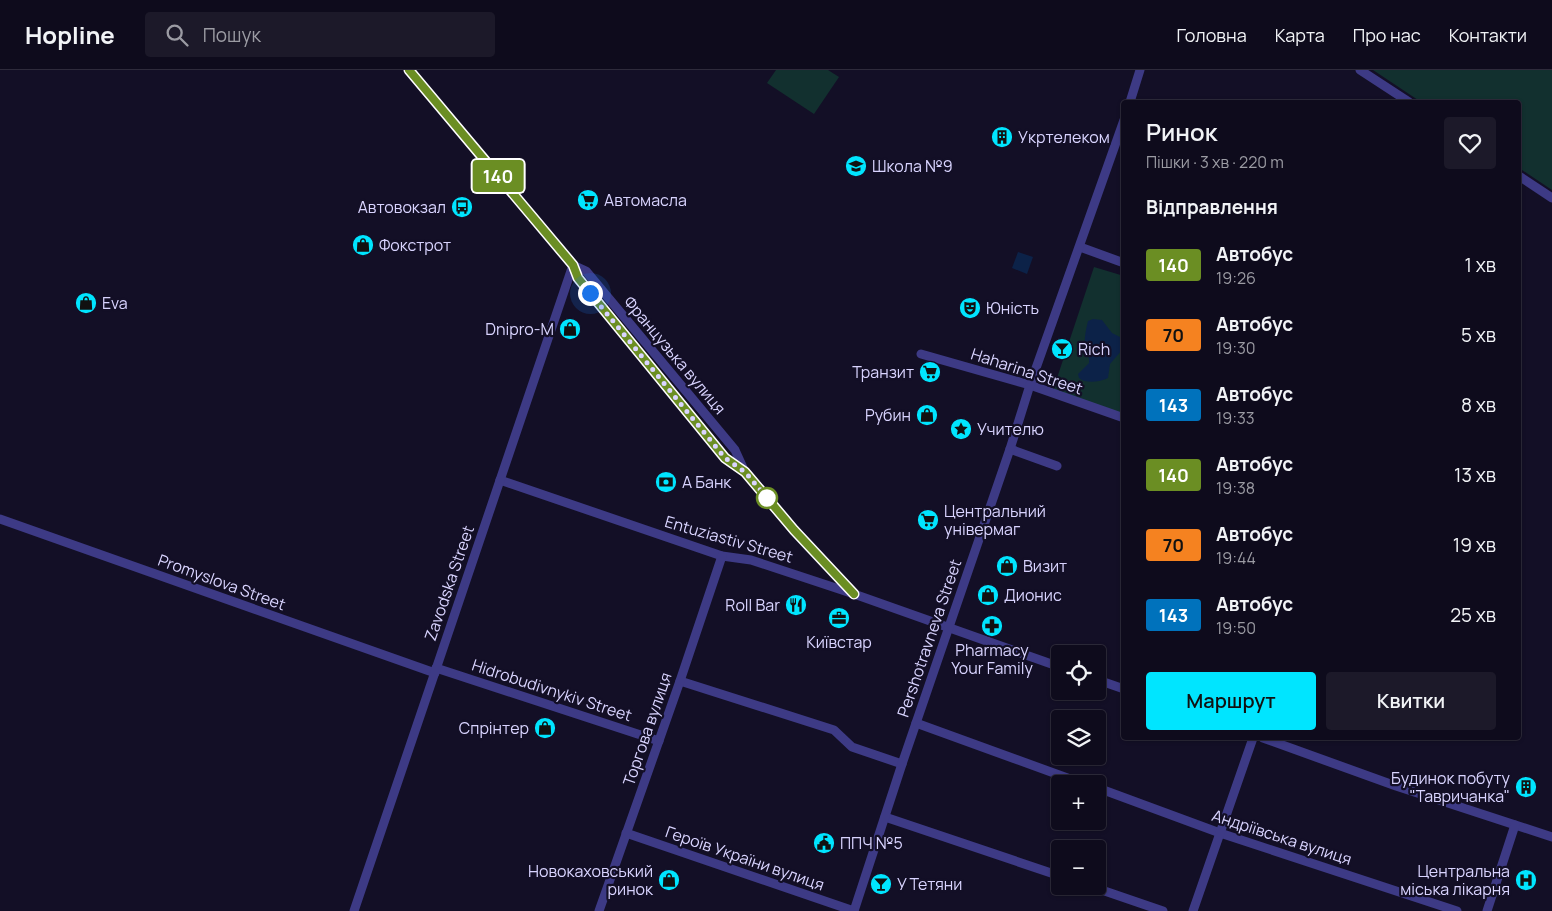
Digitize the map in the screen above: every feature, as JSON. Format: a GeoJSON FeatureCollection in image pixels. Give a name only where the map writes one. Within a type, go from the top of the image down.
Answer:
{"type":"FeatureCollection","features":[{"type":"Feature","properties":{"kind":"street","name":"Французька вулиця"},"geometry":{"type":"LineString","coordinates":[[409,70],[573,265],[586,270],[735,450],[745,472],[794,530],[854,594]]}},
{"type":"Feature","properties":{"kind":"street"},"geometry":{"type":"LineString","coordinates":[[1131,100],[1140,70]]}},
{"type":"Feature","properties":{"kind":"street"},"geometry":{"type":"LineString","coordinates":[[1360,70],[1406,100]]}},
{"type":"Feature","properties":{"kind":"street","name":"Pershotravneva Street"},"geometry":{"type":"LineString","coordinates":[[854,911],[884,816],[1010,450],[1030,385],[1121,129]]}},
{"type":"Feature","properties":{"kind":"street"},"geometry":{"type":"LineString","coordinates":[[1521,177],[1552,198]]}},
{"type":"Feature","properties":{"kind":"street"},"geometry":{"type":"LineString","coordinates":[[1080,247],[1121,262]]}},
{"type":"Feature","properties":{"kind":"street","name":"Zavodska Street"},"geometry":{"type":"LineString","coordinates":[[354,911],[573,265]]}},
{"type":"Feature","properties":{"kind":"street","name":"Haharina Street"},"geometry":{"type":"LineString","coordinates":[[921,354],[1030,385],[1121,417]]}},
{"type":"Feature","properties":{"kind":"street"},"geometry":{"type":"LineString","coordinates":[[1010,450],[1057,466]]}},
{"type":"Feature","properties":{"kind":"street","name":"Entuziastiv Street"},"geometry":{"type":"LineString","coordinates":[[500,480],[722,556],[751,560],[854,594],[1051,664]]}},
{"type":"Feature","properties":{"kind":"street","name":"Promyslova Street"},"geometry":{"type":"LineString","coordinates":[[0,519],[435,671]]}},
{"type":"Feature","properties":{"kind":"street","name":"Торгова вулиця"},"geometry":{"type":"LineString","coordinates":[[599,911],[722,556]]}},
{"type":"Feature","properties":{"kind":"street","name":"Hidrobudivnykiv Street"},"geometry":{"type":"LineString","coordinates":[[435,671],[659,741]]}},
{"type":"Feature","properties":{"kind":"street"},"geometry":{"type":"LineString","coordinates":[[680,681],[834,730],[852,747],[902,764]]}},
{"type":"Feature","properties":{"kind":"street"},"geometry":{"type":"LineString","coordinates":[[1106,683],[1121,688]]}},
{"type":"Feature","properties":{"kind":"street"},"geometry":{"type":"LineString","coordinates":[[916,723],[1059,775]]}},
{"type":"Feature","properties":{"kind":"street"},"geometry":{"type":"LineString","coordinates":[[1193,911],[1252,740]]}},
{"type":"Feature","properties":{"kind":"street"},"geometry":{"type":"LineString","coordinates":[[1269,740],[1489,818],[1515,824],[1552,837]]}},
{"type":"Feature","properties":{"kind":"street","name":"Андріївська вулиця"},"geometry":{"type":"LineString","coordinates":[[1106,791],[1220,833],[1457,911]]}},
{"type":"Feature","properties":{"kind":"street"},"geometry":{"type":"LineString","coordinates":[[884,816],[1051,873]]}},
{"type":"Feature","properties":{"kind":"street"},"geometry":{"type":"LineString","coordinates":[[1487,911],[1515,824]]}},
{"type":"Feature","properties":{"kind":"street","name":"Героїв України вулиця"},"geometry":{"type":"LineString","coordinates":[[626,833],[854,911]]}},
{"type":"Feature","properties":{"kind":"street"},"geometry":{"type":"LineString","coordinates":[[1106,891],[1163,911]]}},
{"type":"Feature","properties":{"kind":"green space"},"geometry":{"type":"Polygon","coordinates":[[[776,70],[828,70],[839,77],[814,114],[767,83],[776,70]]]}},
{"type":"Feature","properties":{"kind":"green space"},"geometry":{"type":"Polygon","coordinates":[[[1373,70],[1552,70],[1552,190],[1521,169],[1521,100],[1418,100],[1373,70]]]}},
{"type":"Feature","properties":{"kind":"green space"},"geometry":{"type":"Polygon","coordinates":[[[1094,267],[1121,275],[1121,414],[1053,390],[1094,267]]]}},
{"type":"Feature","properties":{"kind":"water"},"geometry":{"type":"Polygon","coordinates":[[[1018,252],[1033,257],[1027,274],[1012,268],[1018,252]]]}},
{"type":"Feature","properties":{"kind":"water"},"geometry":{"type":"Polygon","coordinates":[[[1093,319],[1102,320],[1112,333],[1121,338],[1121,351],[1110,364],[1108,378],[1101,381],[1089,382],[1082,380],[1078,374],[1089,363],[1085,349],[1088,321],[1093,319]]]}},
{"type":"Feature","properties":{"kind":"bus line","name":"140"},"geometry":{"type":"LineString","coordinates":[[409,70],[573,265],[578,278],[725,458],[745,472],[794,530],[854,594]]}},
{"type":"Feature","properties":{"kind":"place","name":"Укртелеком"},"geometry":{"type":"Point","coordinates":[1002,137]}},
{"type":"Feature","properties":{"kind":"place","name":"Школа №9"},"geometry":{"type":"Point","coordinates":[856,166]}},
{"type":"Feature","properties":{"kind":"place","name":"Автомасла"},"geometry":{"type":"Point","coordinates":[588,200]}},
{"type":"Feature","properties":{"kind":"place","name":"Автовокзал"},"geometry":{"type":"Point","coordinates":[462,207]}},
{"type":"Feature","properties":{"kind":"place","name":"Фокстрот"},"geometry":{"type":"Point","coordinates":[363,245]}},
{"type":"Feature","properties":{"kind":"place","name":"Eva"},"geometry":{"type":"Point","coordinates":[86,303]}},
{"type":"Feature","properties":{"kind":"place","name":"Юність"},"geometry":{"type":"Point","coordinates":[970,308]}},
{"type":"Feature","properties":{"kind":"place","name":"Dnipro-M"},"geometry":{"type":"Point","coordinates":[570,329]}},
{"type":"Feature","properties":{"kind":"place","name":"Rich"},"geometry":{"type":"Point","coordinates":[1062,349]}},
{"type":"Feature","properties":{"kind":"place","name":"Транзит"},"geometry":{"type":"Point","coordinates":[930,372]}},
{"type":"Feature","properties":{"kind":"place","name":"Рубин"},"geometry":{"type":"Point","coordinates":[927,415]}},
{"type":"Feature","properties":{"kind":"place","name":"Учителю"},"geometry":{"type":"Point","coordinates":[961,429]}},
{"type":"Feature","properties":{"kind":"place","name":"А Банк"},"geometry":{"type":"Point","coordinates":[666,482]}},
{"type":"Feature","properties":{"kind":"place","name":"Центральний універмаг"},"geometry":{"type":"Point","coordinates":[928,520]}},
{"type":"Feature","properties":{"kind":"place","name":"Визит"},"geometry":{"type":"Point","coordinates":[1007,566]}},
{"type":"Feature","properties":{"kind":"place","name":"Дионис"},"geometry":{"type":"Point","coordinates":[988,595]}},
{"type":"Feature","properties":{"kind":"place","name":"Roll Bar"},"geometry":{"type":"Point","coordinates":[796,605]}},
{"type":"Feature","properties":{"kind":"place","name":"Київстар"},"geometry":{"type":"Point","coordinates":[839,618]}},
{"type":"Feature","properties":{"kind":"place","name":"Pharmacy Your Family"},"geometry":{"type":"Point","coordinates":[992,626]}},
{"type":"Feature","properties":{"kind":"place","name":"Спрінтер"},"geometry":{"type":"Point","coordinates":[545,728]}},
{"type":"Feature","properties":{"kind":"place","name":"Будинок побуту \"Тавричанка\""},"geometry":{"type":"Point","coordinates":[1526,787]}},
{"type":"Feature","properties":{"kind":"place","name":"ППЧ №5"},"geometry":{"type":"Point","coordinates":[824,843]}},
{"type":"Feature","properties":{"kind":"place","name":"Новокаховський ринок"},"geometry":{"type":"Point","coordinates":[669,880]}},
{"type":"Feature","properties":{"kind":"place","name":"Центральна міська лікарня"},"geometry":{"type":"Point","coordinates":[1526,880]}},
{"type":"Feature","properties":{"kind":"place","name":"У Тетяни"},"geometry":{"type":"Point","coordinates":[881,884]}},
{"type":"Feature","properties":{"kind":"route"},"geometry":{"type":"LineString","coordinates":[[590,293],[725,458],[745,472],[767,498]]}}]}
